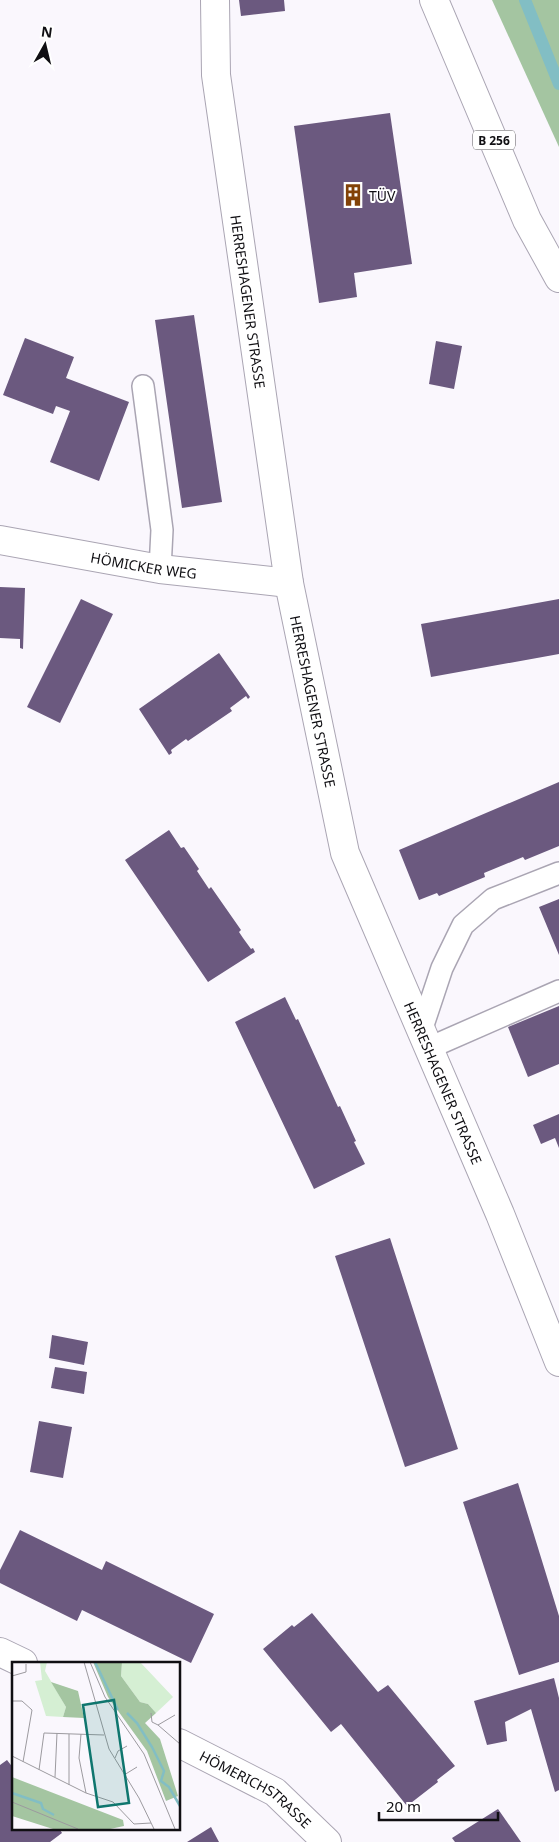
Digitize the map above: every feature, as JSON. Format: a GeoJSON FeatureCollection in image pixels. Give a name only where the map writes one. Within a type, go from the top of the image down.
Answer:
{"type":"FeatureCollection","features":[{"type":"Feature","properties":{"kind":"street","name":"HERRESHAGENER STRASSE"},"geometry":{"type":"LineString","coordinates":[[215,0],[216,75],[289,583],[345,853],[500,1214],[554,1333],[559,1362]]}},
{"type":"Feature","properties":{"kind":"street","name":"B 256"},"geometry":{"type":"LineString","coordinates":[[434,0],[527,220],[559,278]]}},
{"type":"Feature","properties":{"kind":"street","name":"HÖMICKER WEG"},"geometry":{"type":"LineString","coordinates":[[0,540],[160,569],[289,583]]}},
{"type":"Feature","properties":{"kind":"street"},"geometry":{"type":"LineString","coordinates":[[0,1652],[20,1662]]}},
{"type":"Feature","properties":{"kind":"street","name":"HÖMERICHSTRASSE"},"geometry":{"type":"LineString","coordinates":[[180,1743],[276,1792],[327,1842]]}},
{"type":"Feature","properties":{"kind":"lane"},"geometry":{"type":"LineString","coordinates":[[143,386],[162,530],[160,569]]}},
{"type":"Feature","properties":{"kind":"lane"},"geometry":{"type":"LineString","coordinates":[[425,1039],[442,968],[463,925],[493,899],[559,873]]}},
{"type":"Feature","properties":{"kind":"lane"},"geometry":{"type":"LineString","coordinates":[[425,1039],[559,991]]}},
{"type":"Feature","properties":{"kind":"green space"},"geometry":{"type":"Polygon","coordinates":[[[492,0],[559,0],[559,147],[492,0]]]}},
{"type":"Feature","properties":{"kind":"building"},"geometry":{"type":"Polygon","coordinates":[[[239,0],[284,0],[285,11],[241,16],[239,0]]]}},
{"type":"Feature","properties":{"kind":"building","name":"TÜV"},"geometry":{"type":"Polygon","coordinates":[[[390,113],[412,264],[354,273],[357,297],[319,303],[294,126],[390,113]]]}},
{"type":"Feature","properties":{"kind":"building"},"geometry":{"type":"Polygon","coordinates":[[[194,315],[222,502],[182,508],[155,320],[194,315]]]}},
{"type":"Feature","properties":{"kind":"building"},"geometry":{"type":"Polygon","coordinates":[[[25,338],[74,357],[66,378],[129,402],[99,481],[50,462],[70,411],[56,406],[53,414],[3,395],[25,338]]]}},
{"type":"Feature","properties":{"kind":"building"},"geometry":{"type":"Polygon","coordinates":[[[436,341],[462,346],[454,389],[429,384],[436,341]]]}},
{"type":"Feature","properties":{"kind":"building"},"geometry":{"type":"Polygon","coordinates":[[[0,587],[25,588],[23,649],[20,648],[20,639],[0,638],[0,587]]]}},
{"type":"Feature","properties":{"kind":"building"},"geometry":{"type":"Polygon","coordinates":[[[81,599],[113,614],[60,723],[27,707],[81,599]]]}},
{"type":"Feature","properties":{"kind":"building"},"geometry":{"type":"Polygon","coordinates":[[[559,599],[559,654],[431,677],[421,624],[559,599]]]}},
{"type":"Feature","properties":{"kind":"building"},"geometry":{"type":"Polygon","coordinates":[[[219,653],[250,697],[248,699],[246,696],[230,708],[232,711],[188,741],[186,739],[171,750],[172,753],[169,755],[139,709],[219,653]]]}},
{"type":"Feature","properties":{"kind":"building"},"geometry":{"type":"Polygon","coordinates":[[[559,782],[559,846],[525,860],[523,857],[484,873],[485,877],[439,896],[437,893],[419,900],[399,850],[559,782]]]}},
{"type":"Feature","properties":{"kind":"building"},"geometry":{"type":"Polygon","coordinates":[[[169,830],[181,848],[184,847],[199,869],[197,871],[209,889],[211,887],[241,930],[239,932],[243,938],[255,952],[208,982],[125,860],[169,830]]]}},
{"type":"Feature","properties":{"kind":"building"},"geometry":{"type":"Polygon","coordinates":[[[559,899],[559,955],[539,907],[559,899]]]}},
{"type":"Feature","properties":{"kind":"building"},"geometry":{"type":"Polygon","coordinates":[[[285,997],[296,1020],[298,1019],[338,1107],[340,1106],[365,1164],[314,1189],[235,1022],[285,997]]]}},
{"type":"Feature","properties":{"kind":"building"},"geometry":{"type":"Polygon","coordinates":[[[559,1006],[559,1064],[528,1077],[508,1027],[559,1006]]]}},
{"type":"Feature","properties":{"kind":"building"},"geometry":{"type":"Polygon","coordinates":[[[559,1114],[559,1148],[555,1138],[541,1144],[533,1125],[559,1114]]]}},
{"type":"Feature","properties":{"kind":"building"},"geometry":{"type":"Polygon","coordinates":[[[390,1238],[458,1449],[405,1467],[335,1256],[390,1238]]]}},
{"type":"Feature","properties":{"kind":"building"},"geometry":{"type":"Polygon","coordinates":[[[52,1335],[88,1342],[84,1365],[49,1358],[52,1335]]]}},
{"type":"Feature","properties":{"kind":"building"},"geometry":{"type":"Polygon","coordinates":[[[55,1367],[87,1372],[84,1394],[51,1388],[55,1367]]]}},
{"type":"Feature","properties":{"kind":"building"},"geometry":{"type":"Polygon","coordinates":[[[39,1421],[72,1427],[63,1478],[30,1472],[39,1421]]]}},
{"type":"Feature","properties":{"kind":"building"},"geometry":{"type":"Polygon","coordinates":[[[518,1483],[559,1616],[559,1662],[519,1675],[463,1502],[518,1483]]]}},
{"type":"Feature","properties":{"kind":"building"},"geometry":{"type":"Polygon","coordinates":[[[20,1530],[102,1570],[106,1561],[214,1614],[191,1663],[82,1610],[77,1621],[0,1583],[0,1570],[20,1530]]]}},
{"type":"Feature","properties":{"kind":"building"},"geometry":{"type":"Polygon","coordinates":[[[312,1613],[378,1692],[388,1685],[455,1766],[407,1806],[341,1724],[331,1732],[263,1649],[292,1625],[294,1627],[312,1613]]]}},
{"type":"Feature","properties":{"kind":"building"},"geometry":{"type":"Polygon","coordinates":[[[554,1678],[559,1698],[559,1790],[555,1792],[531,1709],[505,1722],[507,1741],[487,1745],[474,1701],[554,1678]]]}},
{"type":"Feature","properties":{"kind":"building"},"geometry":{"type":"Polygon","coordinates":[[[7,1760],[12,1766],[12,1830],[60,1830],[62,1833],[50,1842],[0,1842],[0,1765],[7,1760]]]}},
{"type":"Feature","properties":{"kind":"building"},"geometry":{"type":"Polygon","coordinates":[[[498,1809],[521,1842],[455,1842],[452,1838],[498,1809]]]}},
{"type":"Feature","properties":{"kind":"building"},"geometry":{"type":"Polygon","coordinates":[[[211,1827],[219,1842],[187,1842],[211,1827]]]}},
{"type":"Feature","properties":{"kind":"waterway"},"geometry":{"type":"LineString","coordinates":[[525,0],[559,84]]}},
{"type":"Feature","properties":{"kind":"place","name":"TÜV"},"geometry":{"type":"Point","coordinates":[353,195]}}]}
